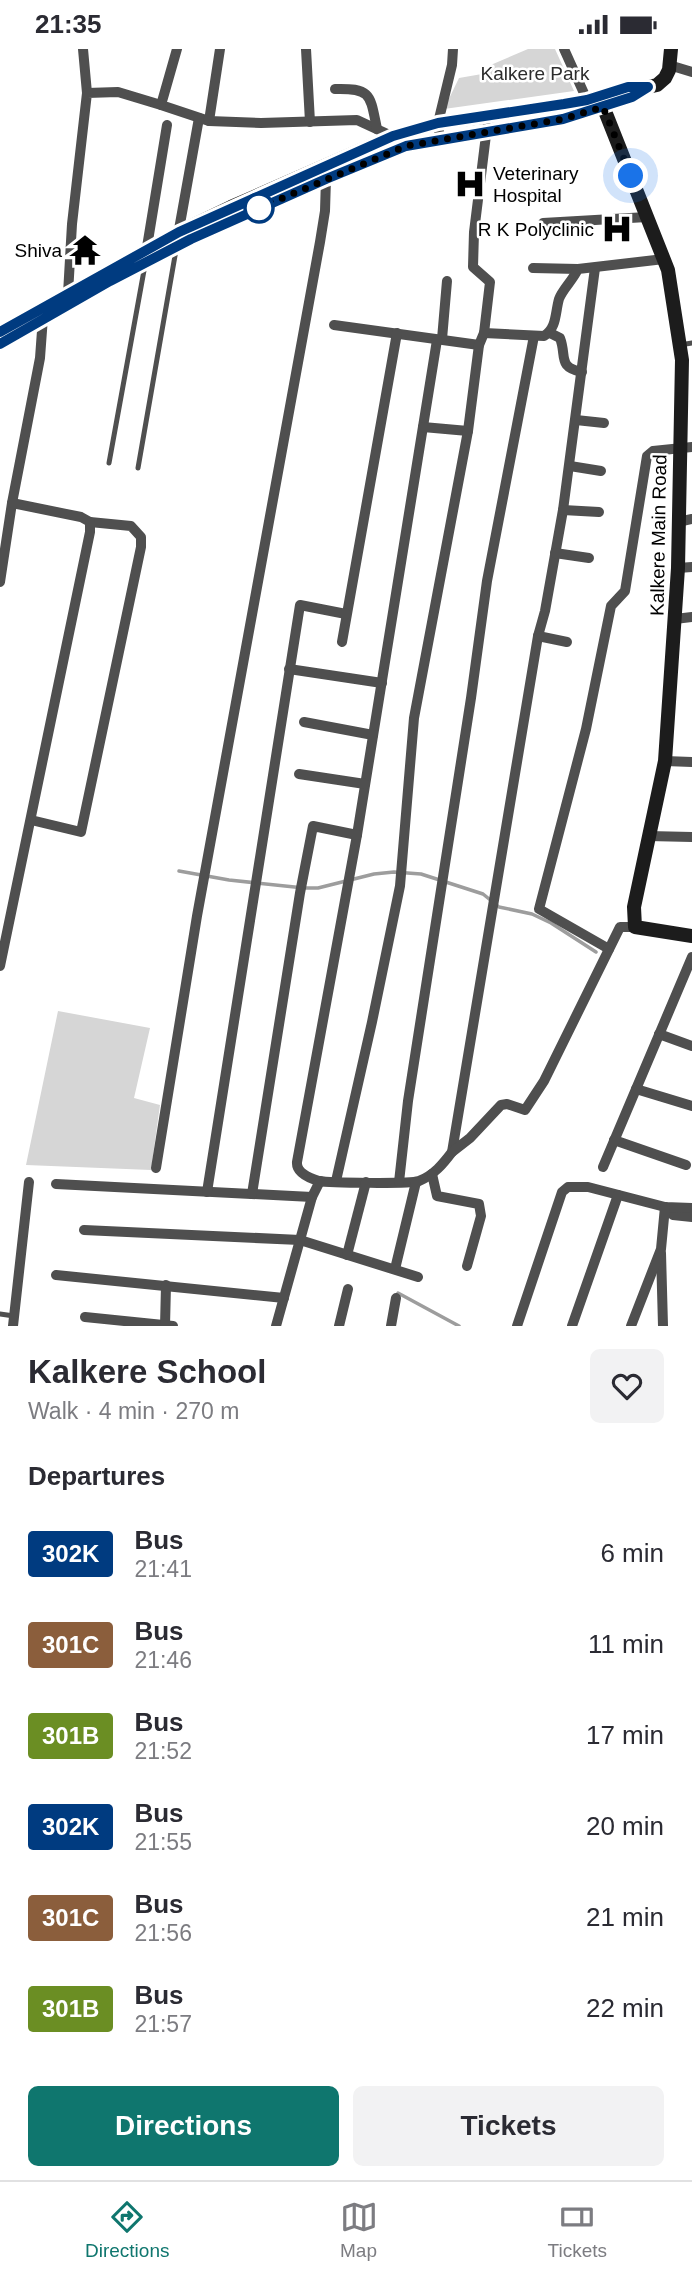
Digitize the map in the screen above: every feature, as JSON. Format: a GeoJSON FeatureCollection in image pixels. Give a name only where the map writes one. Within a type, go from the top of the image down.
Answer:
{"type":"FeatureCollection","features":[{"type":"Feature","properties":{"kind":"main road"},"geometry":{"type":"LineString","coordinates":[[0,332],[42,314],[178,239],[393,136],[438,123],[632,97],[661,82],[667,74],[671,49]]}},
{"type":"Feature","properties":{"kind":"main road"},"geometry":{"type":"LineString","coordinates":[[178,239],[406,146],[563,119],[597,101]]}},
{"type":"Feature","properties":{"kind":"main road","name":"Kalkere Main Road"},"geometry":{"type":"LineString","coordinates":[[597,101],[664,259],[686,344],[682,360],[686,399],[685,568],[675,619],[665,761],[634,908],[635,927]]}},
{"type":"Feature","properties":{"kind":"main road"},"geometry":{"type":"LineString","coordinates":[[0,344],[68,294],[146,257]]}},
{"type":"Feature","properties":{"kind":"main road"},"geometry":{"type":"LineString","coordinates":[[635,927],[692,936]]}},
{"type":"Feature","properties":{"kind":"street"},"geometry":{"type":"LineString","coordinates":[[68,294],[72,224],[87,93],[83,49]]}},
{"type":"Feature","properties":{"kind":"street"},"geometry":{"type":"LineString","coordinates":[[161,105],[177,49]]}},
{"type":"Feature","properties":{"kind":"street"},"geometry":{"type":"LineString","coordinates":[[178,239],[220,49]]}},
{"type":"Feature","properties":{"kind":"street"},"geometry":{"type":"LineString","coordinates":[[306,49],[310,122]]}},
{"type":"Feature","properties":{"kind":"street"},"geometry":{"type":"LineString","coordinates":[[440,140],[438,123],[452,65],[453,49]]}},
{"type":"Feature","properties":{"kind":"street"},"geometry":{"type":"LineString","coordinates":[[564,49],[597,101]]}},
{"type":"Feature","properties":{"kind":"street"},"geometry":{"type":"LineString","coordinates":[[669,65],[692,72]]}},
{"type":"Feature","properties":{"kind":"street"},"geometry":{"type":"LineString","coordinates":[[335,89],[357,88],[363,91],[371,102],[377,129]]}},
{"type":"Feature","properties":{"kind":"street"},"geometry":{"type":"LineString","coordinates":[[87,93],[118,92],[204,120],[357,120],[393,136],[406,146]]}},
{"type":"Feature","properties":{"kind":"street"},"geometry":{"type":"LineString","coordinates":[[336,1181],[400,886],[414,718],[468,431],[479,345],[484,333],[490,282],[473,267],[474,232],[488,116]]}},
{"type":"Feature","properties":{"kind":"street"},"geometry":{"type":"LineString","coordinates":[[146,257],[167,125]]}},
{"type":"Feature","properties":{"kind":"street"},"geometry":{"type":"LineString","coordinates":[[156,1168],[197,916],[320,242],[326,179]]}},
{"type":"Feature","properties":{"kind":"street"},"geometry":{"type":"LineString","coordinates":[[543,223],[648,217]]}},
{"type":"Feature","properties":{"kind":"street"},"geometry":{"type":"LineString","coordinates":[[533,268],[595,268],[664,259]]}},
{"type":"Feature","properties":{"kind":"street"},"geometry":{"type":"LineString","coordinates":[[452,1152],[538,636],[564,510],[595,268]]}},
{"type":"Feature","properties":{"kind":"street"},"geometry":{"type":"LineString","coordinates":[[484,333],[534,336],[550,333],[559,296],[571,283],[578,269]]}},
{"type":"Feature","properties":{"kind":"street"},"geometry":{"type":"LineString","coordinates":[[447,281],[440,340],[423,427],[357,835],[296,1167],[300,1173],[320,1181],[416,1182],[442,1166],[452,1152],[470,1139],[501,1105],[508,1104],[525,1110],[544,1081],[620,927],[635,927]]}},
{"type":"Feature","properties":{"kind":"street"},"geometry":{"type":"LineString","coordinates":[[0,582],[40,358],[42,314]]}},
{"type":"Feature","properties":{"kind":"street"},"geometry":{"type":"LineString","coordinates":[[334,325],[479,345]]}},
{"type":"Feature","properties":{"kind":"street"},"geometry":{"type":"LineString","coordinates":[[342,642],[397,333]]}},
{"type":"Feature","properties":{"kind":"street"},"geometry":{"type":"LineString","coordinates":[[550,333],[560,338],[565,364],[570,369],[582,372]]}},
{"type":"Feature","properties":{"kind":"street"},"geometry":{"type":"LineString","coordinates":[[399,1182],[408,1101],[471,698],[486,581],[534,336]]}},
{"type":"Feature","properties":{"kind":"street"},"geometry":{"type":"LineString","coordinates":[[576,420],[604,423]]}},
{"type":"Feature","properties":{"kind":"street"},"geometry":{"type":"LineString","coordinates":[[423,427],[468,431]]}},
{"type":"Feature","properties":{"kind":"street"},"geometry":{"type":"LineString","coordinates":[[609,949],[539,909],[586,729],[611,606],[625,591],[647,456],[653,451],[686,448]]}},
{"type":"Feature","properties":{"kind":"street"},"geometry":{"type":"LineString","coordinates":[[570,466],[601,471]]}},
{"type":"Feature","properties":{"kind":"street"},"geometry":{"type":"LineString","coordinates":[[12,503],[90,521],[131,526],[141,537],[81,832],[31,820]]}},
{"type":"Feature","properties":{"kind":"street"},"geometry":{"type":"LineString","coordinates":[[564,510],[599,512]]}},
{"type":"Feature","properties":{"kind":"street"},"geometry":{"type":"LineString","coordinates":[[0,966],[90,532],[90,521]]}},
{"type":"Feature","properties":{"kind":"street"},"geometry":{"type":"LineString","coordinates":[[555,553],[589,558]]}},
{"type":"Feature","properties":{"kind":"street"},"geometry":{"type":"LineString","coordinates":[[207,1192],[299,605],[346,614]]}},
{"type":"Feature","properties":{"kind":"street"},"geometry":{"type":"LineString","coordinates":[[675,619],[692,617]]}},
{"type":"Feature","properties":{"kind":"street"},"geometry":{"type":"LineString","coordinates":[[538,636],[567,642]]}},
{"type":"Feature","properties":{"kind":"street"},"geometry":{"type":"LineString","coordinates":[[289,669],[382,683]]}},
{"type":"Feature","properties":{"kind":"street"},"geometry":{"type":"LineString","coordinates":[[304,722],[373,734]]}},
{"type":"Feature","properties":{"kind":"street"},"geometry":{"type":"LineString","coordinates":[[665,761],[692,762]]}},
{"type":"Feature","properties":{"kind":"street"},"geometry":{"type":"LineString","coordinates":[[299,774],[365,784]]}},
{"type":"Feature","properties":{"kind":"street"},"geometry":{"type":"LineString","coordinates":[[252,1194],[313,826],[357,835]]}},
{"type":"Feature","properties":{"kind":"street"},"geometry":{"type":"LineString","coordinates":[[649,836],[692,837]]}},
{"type":"Feature","properties":{"kind":"street"},"geometry":{"type":"LineString","coordinates":[[603,1167],[659,1034],[689,974],[692,957]]}},
{"type":"Feature","properties":{"kind":"street"},"geometry":{"type":"LineString","coordinates":[[659,1034],[692,1046]]}},
{"type":"Feature","properties":{"kind":"street"},"geometry":{"type":"LineString","coordinates":[[636,1089],[692,1106]]}},
{"type":"Feature","properties":{"kind":"street"},"geometry":{"type":"LineString","coordinates":[[614,1140],[686,1165]]}},
{"type":"Feature","properties":{"kind":"street"},"geometry":{"type":"LineString","coordinates":[[432,1174],[437,1196],[479,1204],[481,1216],[467,1266]]}},
{"type":"Feature","properties":{"kind":"street"},"geometry":{"type":"LineString","coordinates":[[276,1326],[312,1197],[320,1181]]}},
{"type":"Feature","properties":{"kind":"street"},"geometry":{"type":"LineString","coordinates":[[14,1321],[29,1182]]}},
{"type":"Feature","properties":{"kind":"street"},"geometry":{"type":"LineString","coordinates":[[347,1255],[366,1182]]}},
{"type":"Feature","properties":{"kind":"street"},"geometry":{"type":"LineString","coordinates":[[395,1269],[416,1182]]}},
{"type":"Feature","properties":{"kind":"street"},"geometry":{"type":"LineString","coordinates":[[57,1184],[312,1197]]}},
{"type":"Feature","properties":{"kind":"street"},"geometry":{"type":"LineString","coordinates":[[516,1326],[562,1192],[568,1187],[576,1186],[665,1207],[692,1207]]}},
{"type":"Feature","properties":{"kind":"street"},"geometry":{"type":"LineString","coordinates":[[572,1326],[618,1195]]}},
{"type":"Feature","properties":{"kind":"street"},"geometry":{"type":"LineString","coordinates":[[665,1207],[673,1215],[692,1217]]}},
{"type":"Feature","properties":{"kind":"street"},"geometry":{"type":"LineString","coordinates":[[663,1326],[661,1249],[665,1207]]}},
{"type":"Feature","properties":{"kind":"street"},"geometry":{"type":"LineString","coordinates":[[83,1230],[300,1240],[418,1277]]}},
{"type":"Feature","properties":{"kind":"street"},"geometry":{"type":"LineString","coordinates":[[631,1326],[661,1249]]}},
{"type":"Feature","properties":{"kind":"street"},"geometry":{"type":"LineString","coordinates":[[57,1275],[284,1298]]}},
{"type":"Feature","properties":{"kind":"street"},"geometry":{"type":"LineString","coordinates":[[85,1317],[168,1326],[166,1285]]}},
{"type":"Feature","properties":{"kind":"street"},"geometry":{"type":"LineString","coordinates":[[339,1326],[348,1289]]}},
{"type":"Feature","properties":{"kind":"street"},"geometry":{"type":"LineString","coordinates":[[391,1326],[396,1298]]}},
{"type":"Feature","properties":{"kind":"lane"},"geometry":{"type":"LineString","coordinates":[[138,468],[178,239]]}},
{"type":"Feature","properties":{"kind":"lane"},"geometry":{"type":"LineString","coordinates":[[109,463],[146,257]]}},
{"type":"Feature","properties":{"kind":"lane"},"geometry":{"type":"LineString","coordinates":[[0,1314],[14,1321]]}},
{"type":"Feature","properties":{"kind":"green space","name":"Kalkere Park"},"geometry":{"type":"Polygon","coordinates":[[[528,49],[555,49],[574,91],[444,109],[459,78],[482,74],[493,64],[528,49]]]}},
{"type":"Feature","properties":{"kind":"green space"},"geometry":{"type":"Polygon","coordinates":[[[58,1011],[150,1028],[134,1098],[160,1105],[151,1170],[26,1165],[58,1011]]]}},
{"type":"Feature","properties":{"kind":"waterway"},"geometry":{"type":"LineString","coordinates":[[179,871],[229,880],[304,888],[318,888],[374,874],[421,874],[483,894],[499,907],[532,914],[596,952]]}},
{"type":"Feature","properties":{"kind":"waterway"},"geometry":{"type":"LineString","coordinates":[[398,1293],[459,1326]]}},
{"type":"Feature","properties":{"kind":"bus line","name":"302K"},"geometry":{"type":"LineString","coordinates":[[0,332],[179,232],[393,136],[438,123],[540,109],[587,100],[628,87],[648,87],[632,97],[563,119],[406,146],[191,239],[110,281],[0,344]]}},
{"type":"Feature","properties":{"kind":"place","name":"Veterinary Hospital"},"geometry":{"type":"Point","coordinates":[470,184]}},
{"type":"Feature","properties":{"kind":"place","name":"R K Polyclinic"},"geometry":{"type":"Point","coordinates":[617,229]}},
{"type":"Feature","properties":{"kind":"place","name":"Shiva"},"geometry":{"type":"Point","coordinates":[85,250]}},
{"type":"Feature","properties":{"kind":"route"},"geometry":{"type":"LineString","coordinates":[[259,208],[406,146],[563,119],[603,107],[631,176]]}}]}
